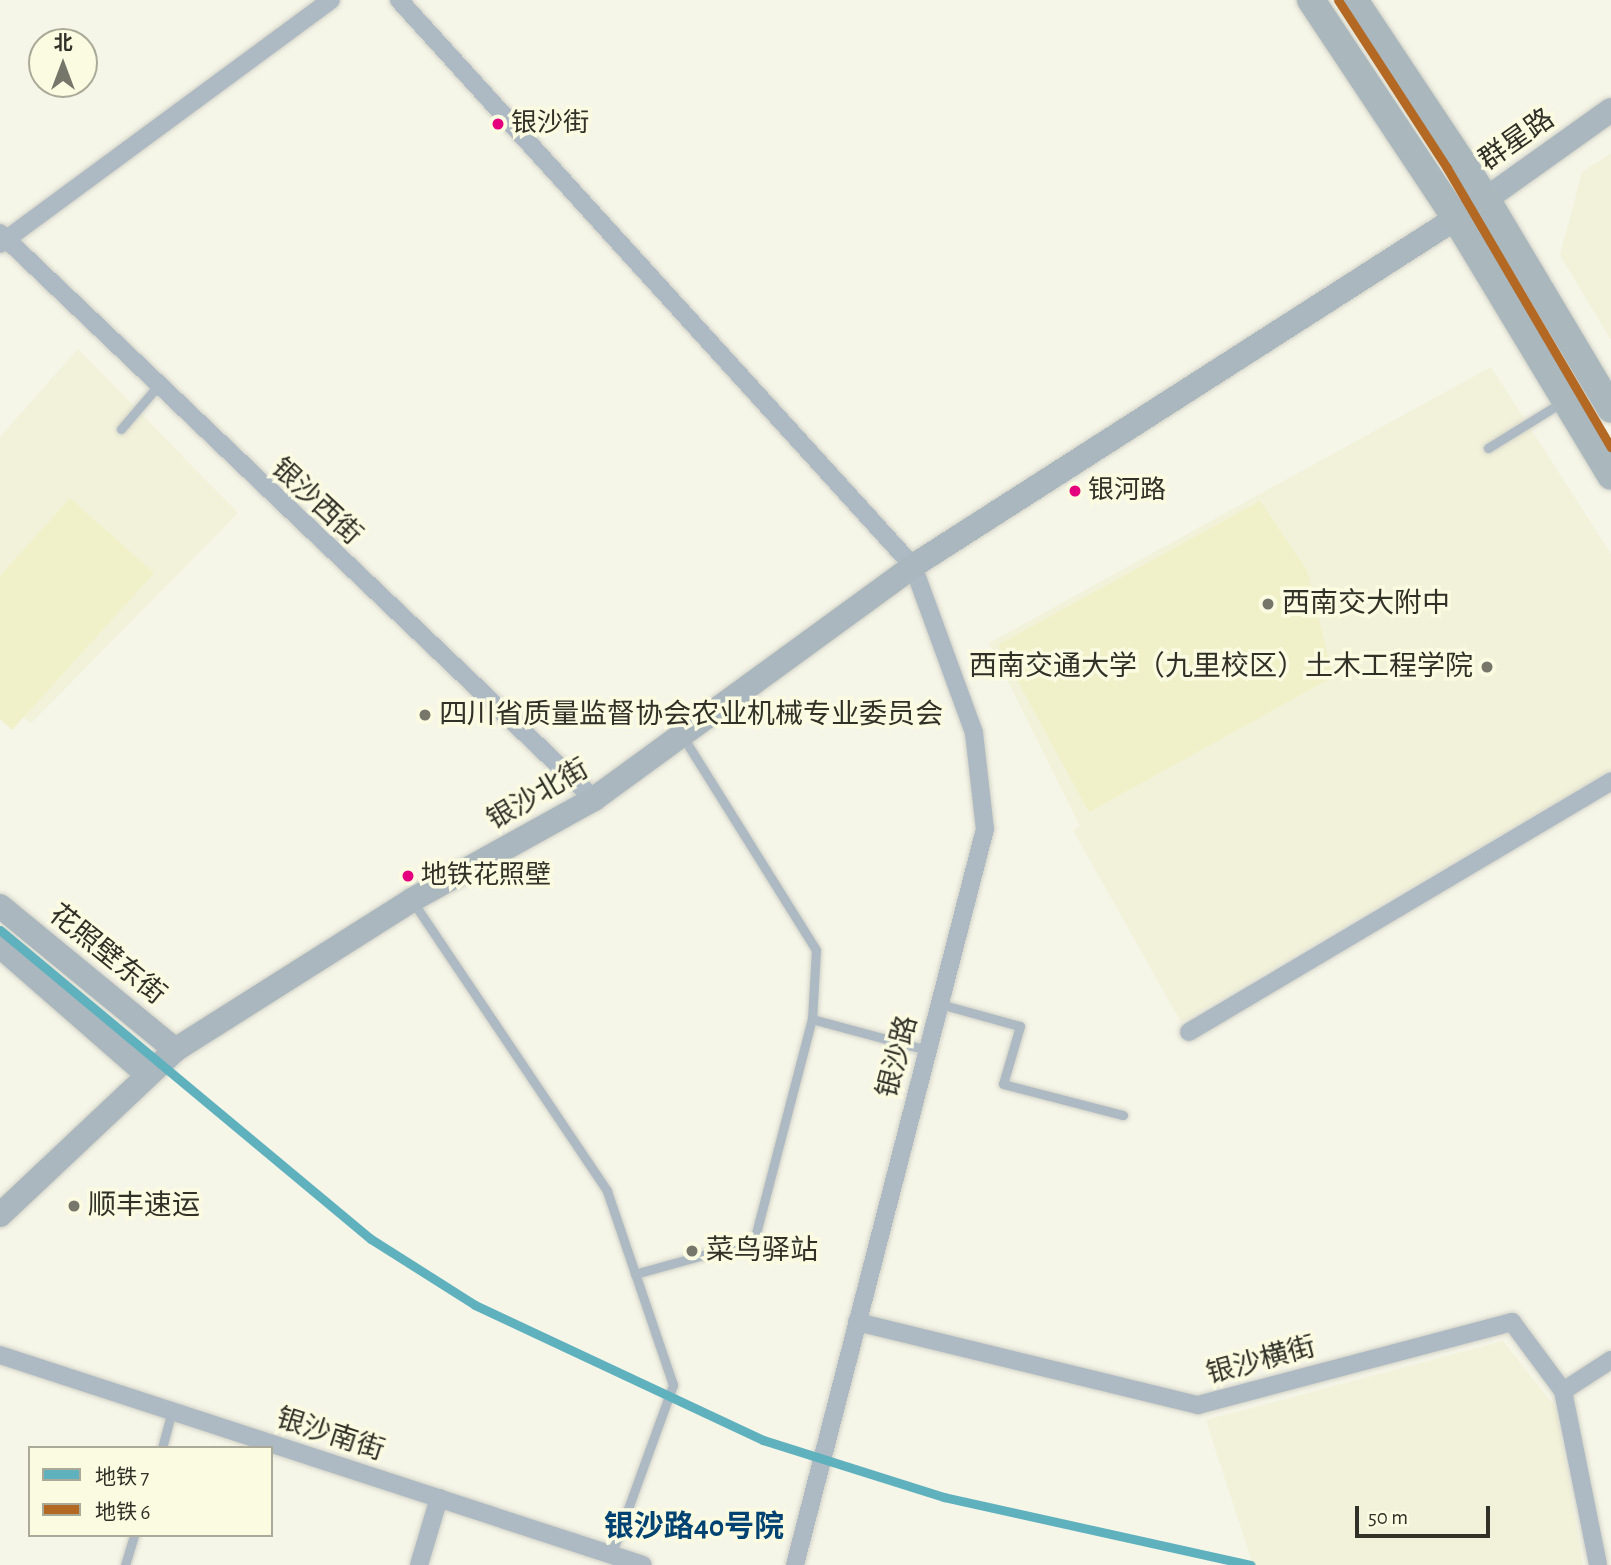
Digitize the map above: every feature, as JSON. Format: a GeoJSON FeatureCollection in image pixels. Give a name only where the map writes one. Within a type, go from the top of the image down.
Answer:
{"type":"FeatureCollection","features":[{"type":"Feature","properties":{"kind":"main road"},"geometry":{"type":"LineString","coordinates":[[1311,0],[1455,217],[1611,475]]}},
{"type":"Feature","properties":{"kind":"main road"},"geometry":{"type":"LineString","coordinates":[[1354,0],[1486,199],[1611,409]]}},
{"type":"Feature","properties":{"kind":"street"},"geometry":{"type":"LineString","coordinates":[[2,239],[331,0]]}},
{"type":"Feature","properties":{"kind":"street"},"geometry":{"type":"LineString","coordinates":[[399,0],[913,566],[1455,217]]}},
{"type":"Feature","properties":{"kind":"street","name":"群星路"},"geometry":{"type":"LineString","coordinates":[[1455,217],[1486,199],[1611,110]]}},
{"type":"Feature","properties":{"kind":"street","name":"银沙西街"},"geometry":{"type":"LineString","coordinates":[[2,239],[156,388],[594,799]]}},
{"type":"Feature","properties":{"kind":"street","name":"银沙北街"},"geometry":{"type":"LineString","coordinates":[[0,1215],[175,1050],[412,901],[594,799],[913,566]]}},
{"type":"Feature","properties":{"kind":"street","name":"银沙路"},"geometry":{"type":"LineString","coordinates":[[795,1565],[985,829],[974,733],[913,566]]}},
{"type":"Feature","properties":{"kind":"street"},"geometry":{"type":"LineString","coordinates":[[1189,1032],[1611,780]]}},
{"type":"Feature","properties":{"kind":"street","name":"花照壁东街"},"geometry":{"type":"LineString","coordinates":[[0,906],[175,1050]]}},
{"type":"Feature","properties":{"kind":"street"},"geometry":{"type":"LineString","coordinates":[[0,946],[148,1075]]}},
{"type":"Feature","properties":{"kind":"street","name":"银沙横街"},"geometry":{"type":"LineString","coordinates":[[858,1322],[1198,1405],[1511,1322],[1563,1391]]}},
{"type":"Feature","properties":{"kind":"street","name":"银沙南街"},"geometry":{"type":"LineString","coordinates":[[0,1355],[643,1565]]}},
{"type":"Feature","properties":{"kind":"street"},"geometry":{"type":"LineString","coordinates":[[1598,1565],[1563,1391],[1611,1360]]}},
{"type":"Feature","properties":{"kind":"street"},"geometry":{"type":"LineString","coordinates":[[419,1565],[439,1498]]}},
{"type":"Feature","properties":{"kind":"lane"},"geometry":{"type":"LineString","coordinates":[[121,429],[156,388]]}},
{"type":"Feature","properties":{"kind":"lane"},"geometry":{"type":"LineString","coordinates":[[1488,448],[1566,400]]}},
{"type":"Feature","properties":{"kind":"lane"},"geometry":{"type":"LineString","coordinates":[[635,1274],[754,1241],[813,1019],[816,950],[682,735]]}},
{"type":"Feature","properties":{"kind":"lane"},"geometry":{"type":"LineString","coordinates":[[412,901],[607,1191],[673,1385],[611,1555]]}},
{"type":"Feature","properties":{"kind":"lane"},"geometry":{"type":"LineString","coordinates":[[940,1004],[1020,1026],[1003,1084],[1123,1115]]}},
{"type":"Feature","properties":{"kind":"lane"},"geometry":{"type":"LineString","coordinates":[[813,1019],[927,1050]]}},
{"type":"Feature","properties":{"kind":"lane"},"geometry":{"type":"LineString","coordinates":[[163,1446],[172,1412]]}},
{"type":"Feature","properties":{"kind":"lane"},"geometry":{"type":"LineString","coordinates":[[125,1565],[133,1537]]}},
{"type":"Feature","properties":{"kind":"shaded area"},"geometry":{"type":"Polygon","coordinates":[[[1611,153],[1611,340],[1560,255],[1582,172],[1611,153]]]}},
{"type":"Feature","properties":{"kind":"shaded area"},"geometry":{"type":"Polygon","coordinates":[[[78,349],[238,513],[31,723],[0,701],[0,437],[78,349]]]}},
{"type":"Feature","properties":{"kind":"shaded area"},"geometry":{"type":"Polygon","coordinates":[[[1491,367],[1611,554],[1611,770],[1181,1022],[1073,830],[1080,826],[989,643],[1491,367]]]}},
{"type":"Feature","properties":{"kind":"shaded area"},"geometry":{"type":"Polygon","coordinates":[[[70,498],[154,573],[12,730],[0,719],[0,576],[70,498]]]}},
{"type":"Feature","properties":{"kind":"shaded area"},"geometry":{"type":"Polygon","coordinates":[[[1260,501],[1307,570],[1333,677],[1089,812],[998,645],[1260,501]]]}},
{"type":"Feature","properties":{"kind":"shaded area"},"geometry":{"type":"Polygon","coordinates":[[[1503,1341],[1556,1408],[1583,1565],[1253,1565],[1206,1420],[1503,1341]]]}},
{"type":"Feature","properties":{"kind":"metro line","name":"6"},"geometry":{"type":"LineString","coordinates":[[1338,0],[1447,168],[1611,448]]}},
{"type":"Feature","properties":{"kind":"metro line","name":"7"},"geometry":{"type":"LineString","coordinates":[[0,930],[371,1239],[475,1305],[763,1440],[944,1497],[1251,1565]]}},
{"type":"Feature","properties":{"kind":"place","name":"银沙街"},"geometry":{"type":"Point","coordinates":[498,124]}},
{"type":"Feature","properties":{"kind":"place","name":"银河路"},"geometry":{"type":"Point","coordinates":[1075,491]}},
{"type":"Feature","properties":{"kind":"place","name":"西南交大附中"},"geometry":{"type":"Point","coordinates":[1268,604]}},
{"type":"Feature","properties":{"kind":"place","name":"西南交通大学（九里校区）土木工程学院"},"geometry":{"type":"Point","coordinates":[1487,667]}},
{"type":"Feature","properties":{"kind":"place","name":"四川省质量监督协会农业机械专业委员会"},"geometry":{"type":"Point","coordinates":[425,715]}},
{"type":"Feature","properties":{"kind":"place","name":"地铁花照壁"},"geometry":{"type":"Point","coordinates":[408,876]}},
{"type":"Feature","properties":{"kind":"place","name":"顺丰速运"},"geometry":{"type":"Point","coordinates":[74,1206]}},
{"type":"Feature","properties":{"kind":"place","name":"菜鸟驿站"},"geometry":{"type":"Point","coordinates":[692,1251]}},
{"type":"Feature","properties":{"kind":"district","name":"银沙路40号院"},"geometry":{"type":"Point","coordinates":[694,1527]}}]}
